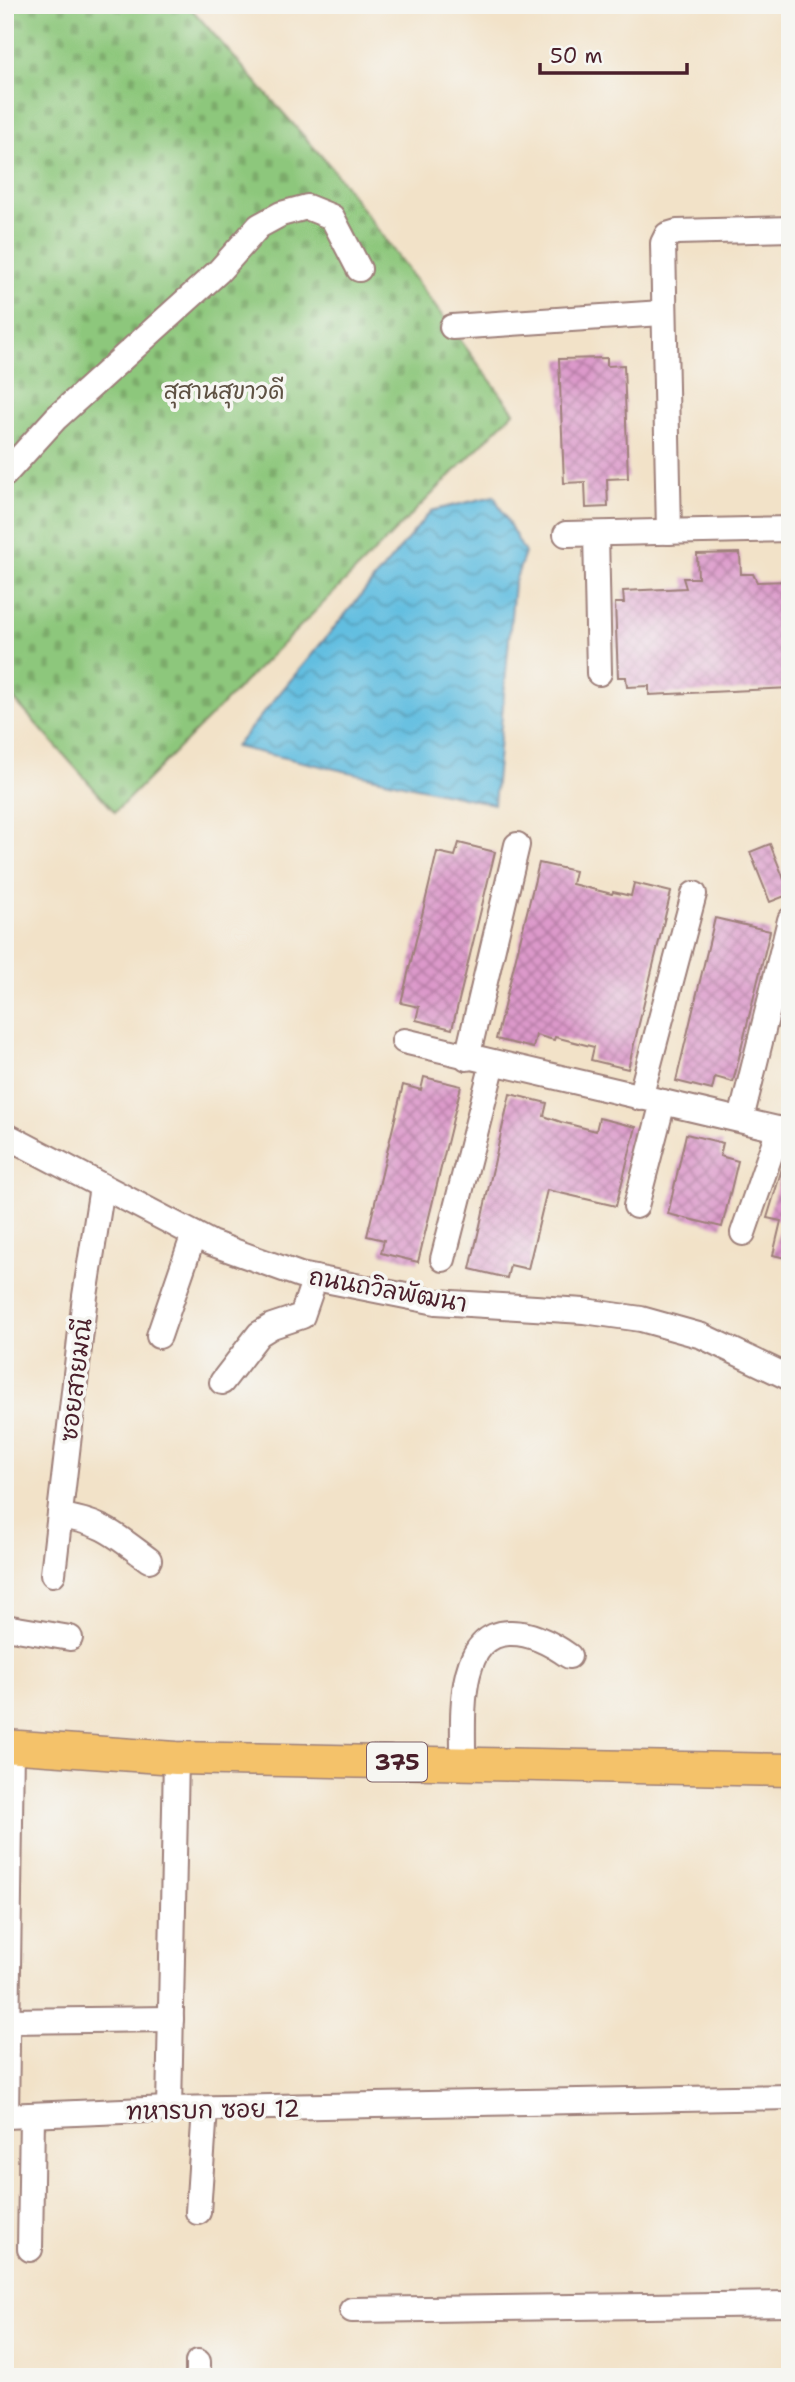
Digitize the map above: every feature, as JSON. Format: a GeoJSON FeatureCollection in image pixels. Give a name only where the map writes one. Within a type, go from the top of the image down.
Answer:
{"type":"FeatureCollection","features":[{"type":"Feature","properties":{"kind":"main road","name":"375"},"geometry":{"type":"LineString","coordinates":[[8,1746],[176,1758],[790,1770]]}},
{"type":"Feature","properties":{"kind":"street"},"geometry":{"type":"LineString","coordinates":[[5,474],[55,418],[219,271],[260,226],[281,214],[307,207],[332,217],[359,269]]}},
{"type":"Feature","properties":{"kind":"street"},"geometry":{"type":"LineString","coordinates":[[669,532],[662,313],[663,243],[667,235],[677,232],[790,229]]}},
{"type":"Feature","properties":{"kind":"street"},"geometry":{"type":"LineString","coordinates":[[452,327],[662,313]]}},
{"type":"Feature","properties":{"kind":"street"},"geometry":{"type":"LineString","coordinates":[[566,534],[790,530]]}},
{"type":"Feature","properties":{"kind":"street"},"geometry":{"type":"LineString","coordinates":[[596,534],[599,673]]}},
{"type":"Feature","properties":{"kind":"street"},"geometry":{"type":"LineString","coordinates":[[467,1058],[517,845]]}},
{"type":"Feature","properties":{"kind":"street"},"geometry":{"type":"LineString","coordinates":[[636,1206],[651,1100],[694,894]]}},
{"type":"Feature","properties":{"kind":"street"},"geometry":{"type":"LineString","coordinates":[[741,1119],[790,920]]}},
{"type":"Feature","properties":{"kind":"street"},"geometry":{"type":"LineString","coordinates":[[404,1041],[784,1131],[743,1233]]}},
{"type":"Feature","properties":{"kind":"street"},"geometry":{"type":"LineString","coordinates":[[443,1259],[492,1062]]}},
{"type":"Feature","properties":{"kind":"street","name":"ถนนถวิลพัฒนา"},"geometry":{"type":"LineString","coordinates":[[5,1135],[194,1234],[263,1263],[316,1278],[436,1302],[584,1311],[641,1319],[702,1336],[790,1378]]}},
{"type":"Feature","properties":{"kind":"street","name":"ซอยสายมณี"},"geometry":{"type":"LineString","coordinates":[[53,1574],[85,1296],[102,1186]]}},
{"type":"Feature","properties":{"kind":"street"},"geometry":{"type":"LineString","coordinates":[[159,1336],[194,1234]]}},
{"type":"Feature","properties":{"kind":"street"},"geometry":{"type":"LineString","coordinates":[[222,1382],[259,1334],[272,1326],[303,1316],[316,1278]]}},
{"type":"Feature","properties":{"kind":"street"},"geometry":{"type":"LineString","coordinates":[[60,1516],[90,1521],[104,1527],[149,1560]]}},
{"type":"Feature","properties":{"kind":"street"},"geometry":{"type":"LineString","coordinates":[[5,1627],[70,1638]]}},
{"type":"Feature","properties":{"kind":"street"},"geometry":{"type":"LineString","coordinates":[[463,1764],[466,1684],[470,1664],[486,1639],[496,1634],[535,1636],[569,1656]]}},
{"type":"Feature","properties":{"kind":"street","name":"ทหารบก ซอย 12"},"geometry":{"type":"LineString","coordinates":[[8,1746],[5,2116],[169,2109],[790,2097]]}},
{"type":"Feature","properties":{"kind":"street"},"geometry":{"type":"LineString","coordinates":[[169,2109],[176,1758]]}},
{"type":"Feature","properties":{"kind":"street"},"geometry":{"type":"LineString","coordinates":[[6,2021],[171,2019]]}},
{"type":"Feature","properties":{"kind":"street"},"geometry":{"type":"LineString","coordinates":[[198,2212],[205,2109]]}},
{"type":"Feature","properties":{"kind":"street"},"geometry":{"type":"LineString","coordinates":[[30,2249],[32,2115]]}},
{"type":"Feature","properties":{"kind":"street"},"geometry":{"type":"LineString","coordinates":[[352,2310],[790,2304]]}},
{"type":"Feature","properties":{"kind":"green space","name":"สุสานสุขาวดี"},"geometry":{"type":"Polygon","coordinates":[[[5,5],[188,5],[331,167],[514,412],[115,812],[5,689],[5,5]]]}},
{"type":"Feature","properties":{"kind":"water"},"geometry":{"type":"Polygon","coordinates":[[[494,496],[525,553],[514,584],[494,804],[235,747],[431,511],[494,496]]]}},
{"type":"Feature","properties":{"kind":"building"},"geometry":{"type":"Polygon","coordinates":[[[607,358],[607,366],[624,365],[628,478],[607,479],[608,507],[586,508],[585,482],[564,483],[559,359],[607,358]]]}},
{"type":"Feature","properties":{"kind":"building"},"geometry":{"type":"Polygon","coordinates":[[[740,553],[741,574],[753,574],[757,582],[790,581],[790,688],[649,695],[649,686],[627,687],[626,677],[618,677],[615,603],[624,603],[623,591],[686,588],[683,578],[698,578],[697,554],[740,553]]]}},
{"type":"Feature","properties":{"kind":"building"},"geometry":{"type":"Polygon","coordinates":[[[459,843],[495,852],[452,1029],[416,1020],[419,1007],[401,1003],[437,852],[455,856],[459,843]]]}},
{"type":"Feature","properties":{"kind":"building"},"geometry":{"type":"Polygon","coordinates":[[[770,844],[784,879],[790,876],[790,894],[770,902],[750,852],[770,844]]]}},
{"type":"Feature","properties":{"kind":"building"},"geometry":{"type":"Polygon","coordinates":[[[539,863],[575,871],[572,884],[612,894],[631,896],[634,883],[671,892],[628,1069],[591,1060],[594,1047],[555,1037],[554,1040],[536,1035],[533,1048],[496,1039],[539,863]]]}},
{"type":"Feature","properties":{"kind":"building"},"geometry":{"type":"Polygon","coordinates":[[[715,918],[770,931],[733,1082],[715,1077],[712,1090],[676,1081],[715,918]]]}},
{"type":"Feature","properties":{"kind":"building"},"geometry":{"type":"Polygon","coordinates":[[[424,1077],[461,1086],[418,1262],[381,1253],[384,1240],[367,1236],[403,1085],[421,1090],[424,1077]]]}},
{"type":"Feature","properties":{"kind":"building"},"geometry":{"type":"Polygon","coordinates":[[[510,1094],[547,1103],[544,1116],[561,1122],[596,1131],[599,1118],[636,1127],[616,1206],[547,1190],[528,1269],[510,1265],[507,1278],[470,1269],[510,1094]]]}},
{"type":"Feature","properties":{"kind":"building"},"geometry":{"type":"Polygon","coordinates":[[[686,1134],[723,1143],[720,1156],[738,1161],[722,1227],[668,1214],[686,1134]]]}},
{"type":"Feature","properties":{"kind":"building"},"geometry":{"type":"Polygon","coordinates":[[[788,1149],[790,1259],[773,1255],[781,1221],[767,1218],[788,1149]]]}}]}
